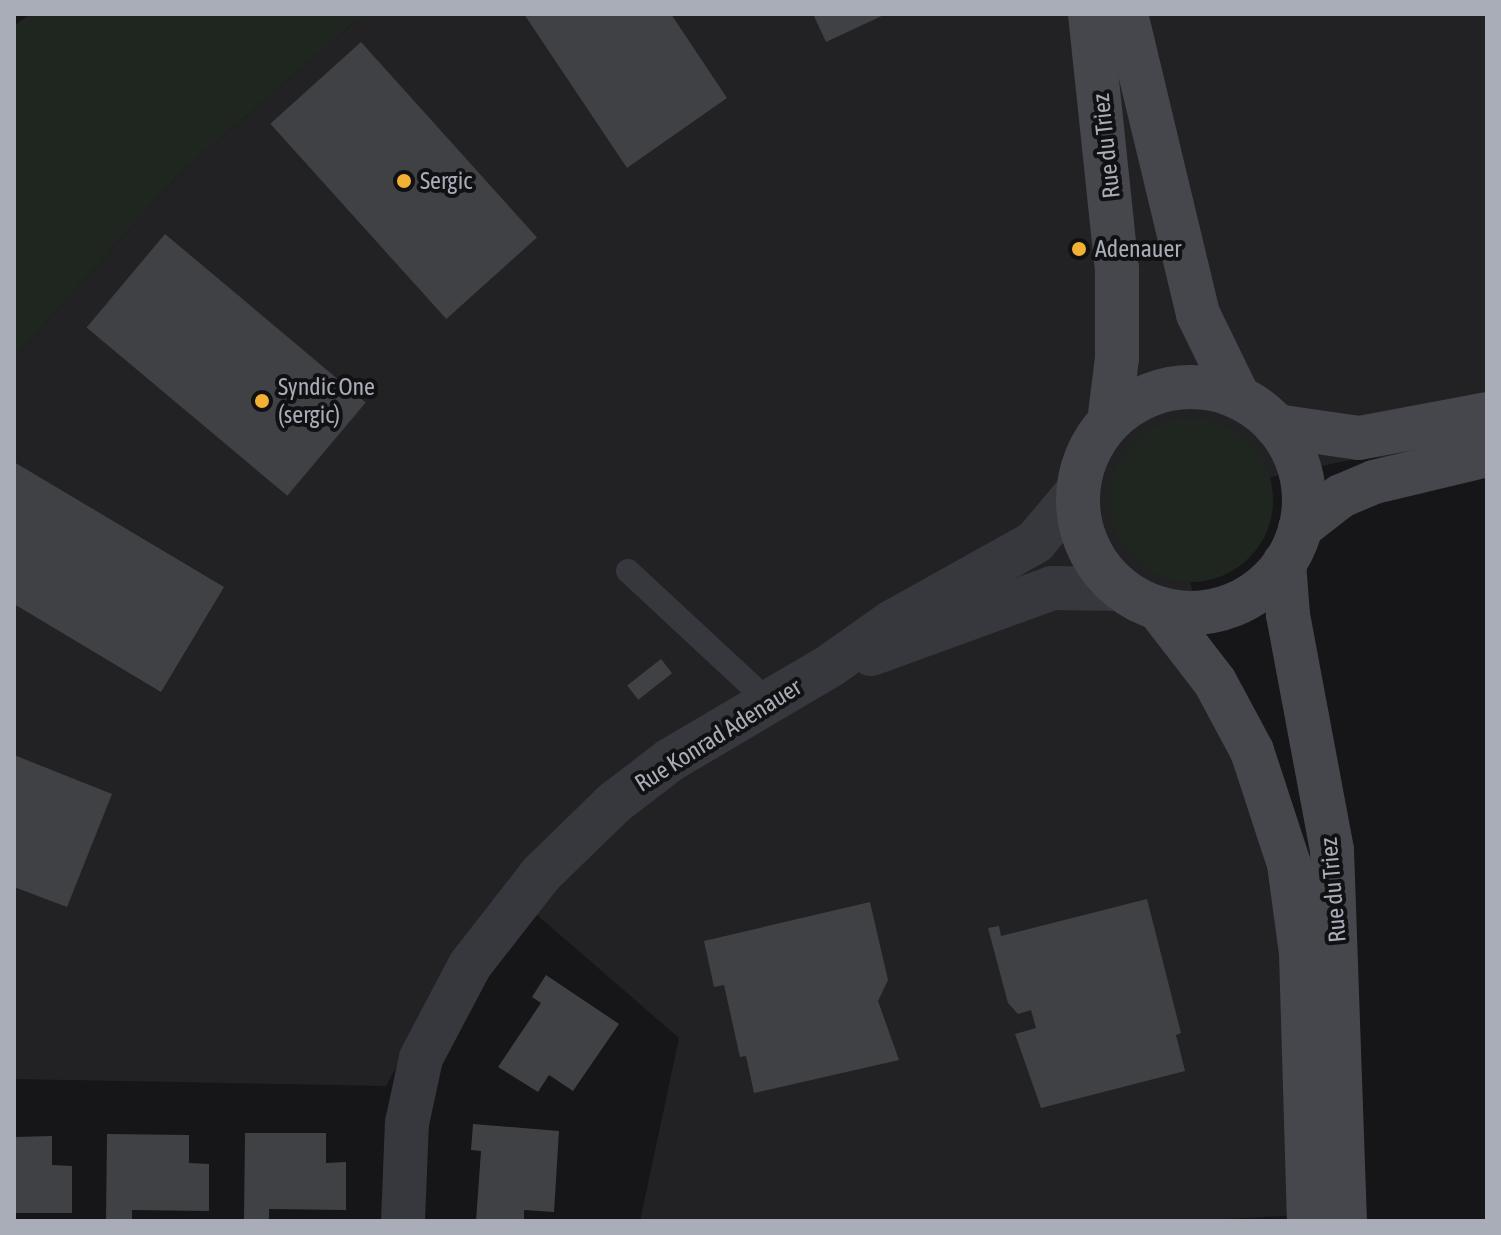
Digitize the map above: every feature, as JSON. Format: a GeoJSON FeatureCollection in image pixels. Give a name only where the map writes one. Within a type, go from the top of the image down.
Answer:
{"type":"FeatureCollection","features":[{"type":"Feature","properties":{"kind":"street","name":"Rue du Triez"},"geometry":{"type":"LineString","coordinates":[[1090,14],[1117,269],[1117,358],[1109,422]]}},
{"type":"Feature","properties":{"kind":"street","name":"Rue du Triez"},"geometry":{"type":"LineString","coordinates":[[1126,14],[1195,303],[1239,398]]}},
{"type":"Feature","properties":{"kind":"street"},"geometry":{"type":"LineString","coordinates":[[1292,546],[1303,497],[1298,466],[1276,426],[1239,398],[1205,388],[1170,389],[1137,401],[1109,422],[1085,461],[1078,491],[1080,522],[1091,553],[1140,598],[1194,613],[1228,606],[1260,589],[1292,546],[1341,496],[1374,482],[1487,455]]}},
{"type":"Feature","properties":{"kind":"street"},"geometry":{"type":"LineString","coordinates":[[1276,426],[1359,438],[1487,414]]}},
{"type":"Feature","properties":{"kind":"street","name":"Rue Konrad Adenauer"},"geometry":{"type":"LineString","coordinates":[[403,1221],[414,1083],[442,1011],[477,955],[541,874],[614,803],[679,754],[831,665],[892,622],[1035,542],[1078,491]]}},
{"type":"Feature","properties":{"kind":"street","name":"Rue du Triez"},"geometry":{"type":"LineString","coordinates":[[1292,546],[1290,626],[1332,850],[1345,1221]]}},
{"type":"Feature","properties":{"kind":"street","name":"Rue Konrad Adenauer"},"geometry":{"type":"LineString","coordinates":[[831,665],[942,633],[1052,588],[1140,598]]}},
{"type":"Feature","properties":{"kind":"street","name":"Rue du Triez"},"geometry":{"type":"LineString","coordinates":[[1140,598],[1197,655],[1236,719],[1265,782],[1289,864],[1301,953],[1309,1221]]}},
{"type":"Feature","properties":{"kind":"lane"},"geometry":{"type":"LineString","coordinates":[[628,571],[767,700]]}},
{"type":"Feature","properties":{"kind":"shaded area"},"geometry":{"type":"Polygon","coordinates":[[[30,14],[364,14],[179,174],[14,358],[14,26],[30,14]]]}},
{"type":"Feature","properties":{"kind":"shaded area"},"geometry":{"type":"Polygon","coordinates":[[[364,14],[1487,14],[1487,447],[1345,461],[1168,500],[1359,1212],[1186,1221],[640,1221],[679,1038],[521,901],[446,976],[386,1086],[14,1079],[14,358],[179,174],[364,14]]]}},
{"type":"Feature","properties":{"kind":"shaded area"},"geometry":{"type":"Polygon","coordinates":[[[1191,418],[1222,425],[1249,442],[1266,469],[1273,500],[1266,531],[1249,558],[1222,575],[1191,582],[1160,575],[1133,558],[1116,531],[1109,500],[1116,469],[1133,442],[1160,425],[1191,418]]]}},
{"type":"Feature","properties":{"kind":"building"},"geometry":{"type":"Polygon","coordinates":[[[524,14],[671,14],[727,98],[627,168],[524,14]]]}},
{"type":"Feature","properties":{"kind":"building"},"geometry":{"type":"Polygon","coordinates":[[[813,14],[886,14],[826,42],[813,14]]]}},
{"type":"Feature","properties":{"kind":"building","name":"Sergic"},"geometry":{"type":"Polygon","coordinates":[[[361,42],[537,237],[446,319],[270,124],[361,42]]]}},
{"type":"Feature","properties":{"kind":"building"},"geometry":{"type":"Polygon","coordinates":[[[165,234],[366,402],[287,496],[87,327],[165,234]]]}},
{"type":"Feature","properties":{"kind":"building"},"geometry":{"type":"Polygon","coordinates":[[[14,462],[224,587],[161,692],[14,604],[14,462]]]}},
{"type":"Feature","properties":{"kind":"building"},"geometry":{"type":"Polygon","coordinates":[[[661,659],[672,673],[638,700],[627,685],[661,659]]]}},
{"type":"Feature","properties":{"kind":"building"},"geometry":{"type":"Polygon","coordinates":[[[14,755],[112,794],[67,907],[14,887],[14,755]]]}},
{"type":"Feature","properties":{"kind":"building"},"geometry":{"type":"Polygon","coordinates":[[[1147,899],[1181,1033],[1176,1035],[1185,1071],[1041,1108],[1015,1034],[1036,1028],[1031,1010],[1018,1014],[1008,1003],[988,928],[999,926],[1001,936],[1147,899]]]}},
{"type":"Feature","properties":{"kind":"building"},"geometry":{"type":"Polygon","coordinates":[[[870,902],[888,980],[878,1001],[899,1060],[754,1093],[746,1056],[740,1057],[724,985],[714,987],[704,941],[870,902]]]}},
{"type":"Feature","properties":{"kind":"building"},"geometry":{"type":"Polygon","coordinates":[[[546,975],[619,1024],[573,1091],[549,1075],[538,1092],[498,1067],[541,1003],[532,997],[546,975]]]}},
{"type":"Feature","properties":{"kind":"building"},"geometry":{"type":"Polygon","coordinates":[[[473,1124],[559,1131],[554,1212],[524,1210],[524,1221],[476,1221],[481,1151],[471,1150],[473,1124]]]}},
{"type":"Feature","properties":{"kind":"building"},"geometry":{"type":"Polygon","coordinates":[[[245,1133],[326,1133],[326,1163],[346,1162],[346,1210],[269,1209],[269,1220],[244,1220],[245,1133]]]}},
{"type":"Feature","properties":{"kind":"building"},"geometry":{"type":"Polygon","coordinates":[[[107,1134],[189,1135],[189,1163],[209,1164],[209,1211],[132,1210],[132,1221],[106,1221],[107,1134]]]}},
{"type":"Feature","properties":{"kind":"building"},"geometry":{"type":"Polygon","coordinates":[[[52,1136],[52,1165],[72,1166],[72,1213],[14,1213],[14,1137],[52,1136]]]}},
{"type":"Feature","properties":{"kind":"place","name":"Sergic"},"geometry":{"type":"Point","coordinates":[404,181]}},
{"type":"Feature","properties":{"kind":"place","name":"Adenauer"},"geometry":{"type":"Point","coordinates":[1079,249]}},
{"type":"Feature","properties":{"kind":"place","name":"Syndic One (sergic)"},"geometry":{"type":"Point","coordinates":[262,401]}}]}
